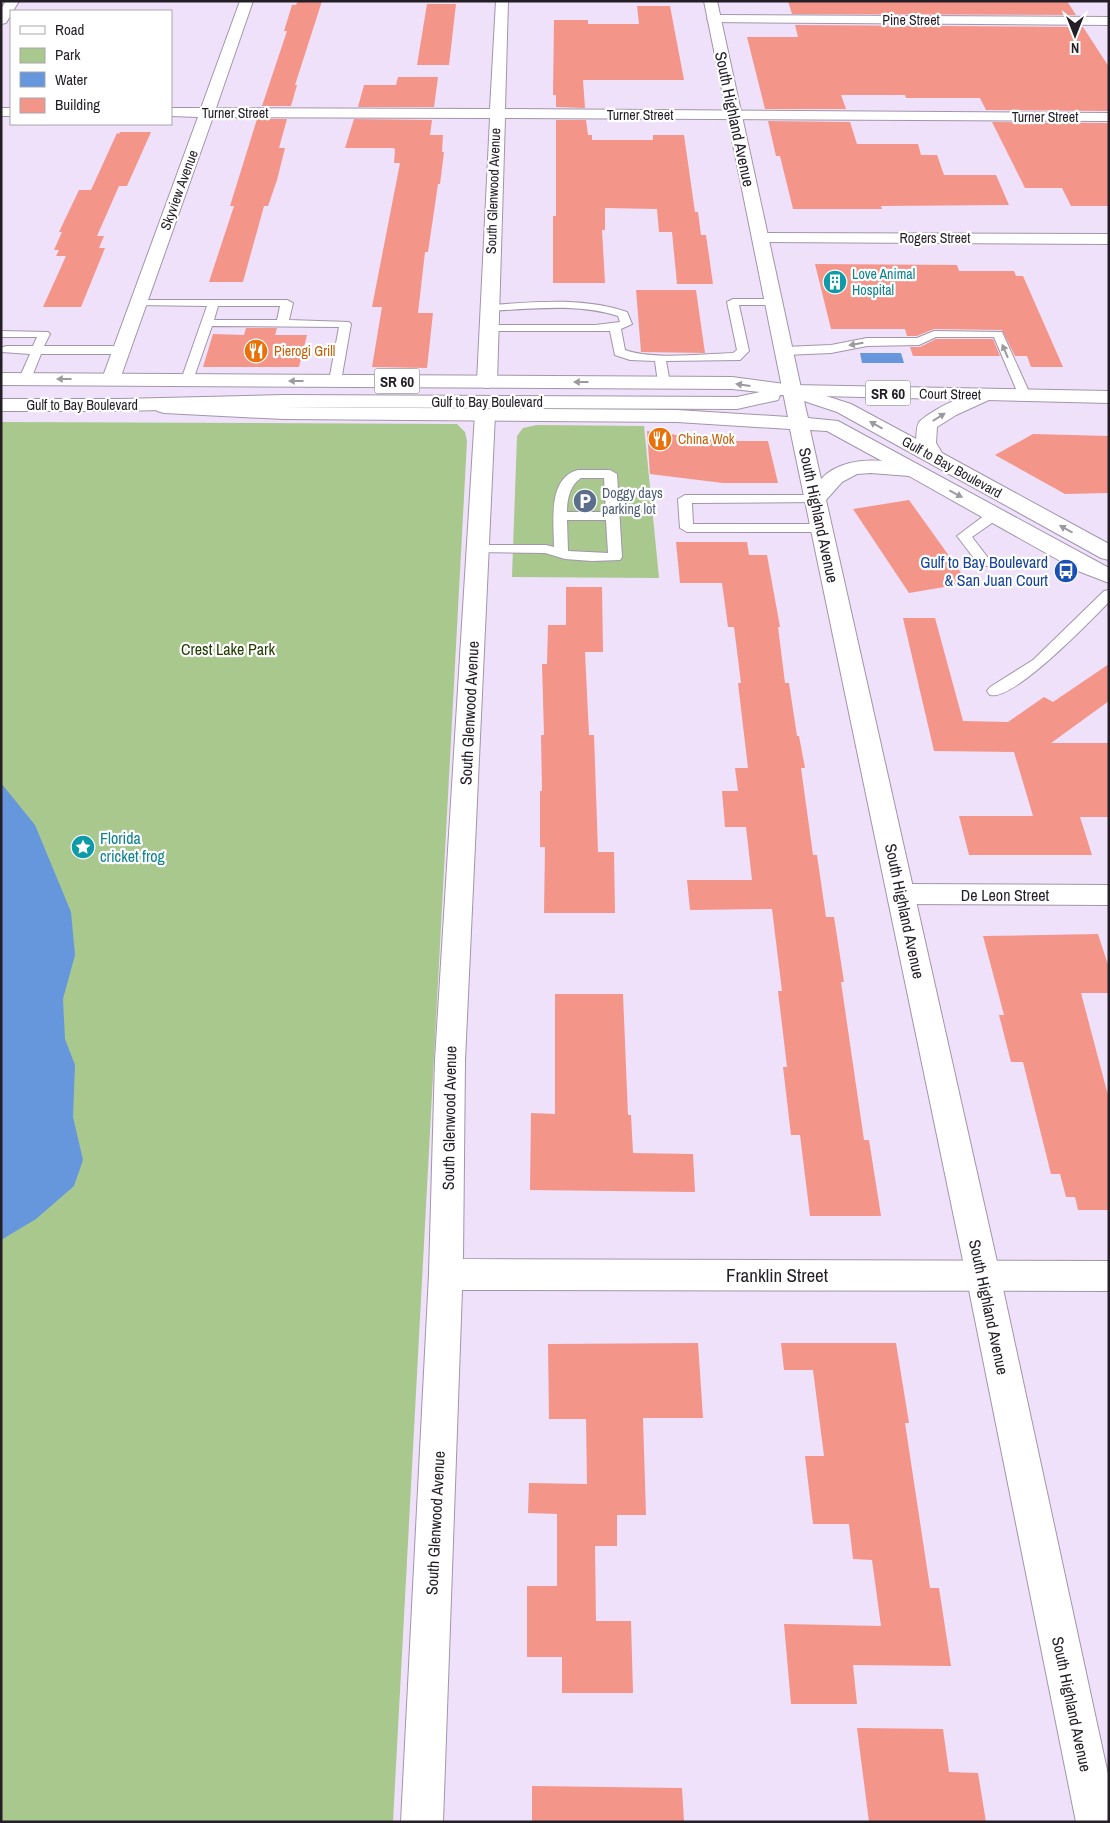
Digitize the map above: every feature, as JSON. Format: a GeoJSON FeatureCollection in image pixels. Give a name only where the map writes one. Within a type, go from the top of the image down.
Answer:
{"type":"FeatureCollection","features":[{"type":"Feature","properties":{"kind":"street"},"geometry":{"type":"LineString","coordinates":[[1,20],[13,1]]}},
{"type":"Feature","properties":{"kind":"street","name":"Skyview Avenue"},"geometry":{"type":"LineString","coordinates":[[111,380],[247,1]]}},
{"type":"Feature","properties":{"kind":"street","name":"South Glenwood Avenue"},"geometry":{"type":"LineString","coordinates":[[487,382],[496,114],[502,1]]}},
{"type":"Feature","properties":{"kind":"street","name":"South Highland Avenue"},"geometry":{"type":"LineString","coordinates":[[710,1],[1097,1822]]}},
{"type":"Feature","properties":{"kind":"street","name":"Pine Street"},"geometry":{"type":"LineString","coordinates":[[714,19],[1109,21]]}},
{"type":"Feature","properties":{"kind":"street","name":"Turner Street"},"geometry":{"type":"LineString","coordinates":[[172,112],[1109,117]]}},
{"type":"Feature","properties":{"kind":"street","name":"Rogers Street"},"geometry":{"type":"LineString","coordinates":[[760,238],[1109,239]]}},
{"type":"Feature","properties":{"kind":"street","name":"Gulf to Bay Boulevard"},"geometry":{"type":"LineString","coordinates":[[1,379],[32,363],[111,380],[732,383],[792,391],[844,408],[1109,553]]}},
{"type":"Feature","properties":{"kind":"street"},"geometry":{"type":"LineString","coordinates":[[1,397],[14,394],[75,394],[96,389],[111,380]]}},
{"type":"Feature","properties":{"kind":"street","name":"Gulf to Bay Boulevard"},"geometry":{"type":"LineString","coordinates":[[120,406],[284,401],[737,403],[792,391]]}},
{"type":"Feature","properties":{"kind":"street","name":"Court Street"},"geometry":{"type":"LineString","coordinates":[[792,391],[1109,396]]}},
{"type":"Feature","properties":{"kind":"street"},"geometry":{"type":"LineString","coordinates":[[934,457],[926,443],[927,425],[949,411],[984,395]]}},
{"type":"Feature","properties":{"kind":"street","name":"Gulf to Bay Boulevard"},"geometry":{"type":"LineString","coordinates":[[1,405],[120,406],[283,413],[677,416],[831,425],[1086,566],[1109,576]]}},
{"type":"Feature","properties":{"kind":"street","name":"South Glenwood Avenue"},"geometry":{"type":"LineString","coordinates":[[422,1822],[446,1274],[450,1060],[485,414]]}},
{"type":"Feature","properties":{"kind":"street"},"geometry":{"type":"LineString","coordinates":[[816,499],[837,476],[856,468],[875,466],[917,473]]}},
{"type":"Feature","properties":{"kind":"street","name":"De Leon Street"},"geometry":{"type":"LineString","coordinates":[[901,894],[1109,896]]}},
{"type":"Feature","properties":{"kind":"street","name":"Franklin Street"},"geometry":{"type":"LineString","coordinates":[[446,1274],[1109,1276]]}},
{"type":"Feature","properties":{"kind":"lane"},"geometry":{"type":"LineString","coordinates":[[186,380],[214,302]]}},
{"type":"Feature","properties":{"kind":"lane"},"geometry":{"type":"LineString","coordinates":[[615,327],[618,352],[630,356],[660,358],[736,357],[743,351],[733,302],[774,302]]}},
{"type":"Feature","properties":{"kind":"lane"},"geometry":{"type":"LineString","coordinates":[[139,303],[288,303],[282,324]]}},
{"type":"Feature","properties":{"kind":"lane"},"geometry":{"type":"LineString","coordinates":[[489,328],[615,327],[626,324],[623,314],[610,308],[544,305],[490,308]]}},
{"type":"Feature","properties":{"kind":"lane"},"geometry":{"type":"LineString","coordinates":[[207,323],[345,324],[335,381]]}},
{"type":"Feature","properties":{"kind":"lane"},"geometry":{"type":"LineString","coordinates":[[1,334],[44,334],[32,363]]}},
{"type":"Feature","properties":{"kind":"lane"},"geometry":{"type":"LineString","coordinates":[[784,351],[831,348],[868,342],[919,341],[934,334],[998,334],[1025,396]]}},
{"type":"Feature","properties":{"kind":"lane"},"geometry":{"type":"LineString","coordinates":[[4,356],[32,363],[122,350]]}},
{"type":"Feature","properties":{"kind":"lane"},"geometry":{"type":"LineString","coordinates":[[660,358],[664,383]]}},
{"type":"Feature","properties":{"kind":"lane"},"geometry":{"type":"LineString","coordinates":[[478,549],[546,549],[560,553],[592,557],[615,557],[610,474],[578,474],[570,480],[560,501],[560,553]]}},
{"type":"Feature","properties":{"kind":"lane"},"geometry":{"type":"LineString","coordinates":[[816,499],[685,499],[688,528],[822,528]]}},
{"type":"Feature","properties":{"kind":"lane"},"geometry":{"type":"LineString","coordinates":[[985,563],[964,536],[994,514]]}},
{"type":"Feature","properties":{"kind":"lane"},"geometry":{"type":"LineString","coordinates":[[560,516],[613,516]]}},
{"type":"Feature","properties":{"kind":"lane"},"geometry":{"type":"LineString","coordinates":[[995,691],[1038,663],[1109,594]]}},
{"type":"Feature","properties":{"kind":"green space","name":"Crest Lake Park"},"geometry":{"type":"Polygon","coordinates":[[[1,422],[457,424],[465,432],[467,441],[393,1822],[1,1822],[1,422]]]}},
{"type":"Feature","properties":{"kind":"green space"},"geometry":{"type":"Polygon","coordinates":[[[537,425],[644,426],[659,578],[512,577],[517,436],[523,428],[537,425]]]}},
{"type":"Feature","properties":{"kind":"water"},"geometry":{"type":"Polygon","coordinates":[[[860,353],[901,353],[904,363],[862,363],[860,353]]]}},
{"type":"Feature","properties":{"kind":"water"},"geometry":{"type":"Polygon","coordinates":[[[1,783],[35,825],[71,912],[75,955],[63,999],[65,1039],[75,1065],[73,1117],[83,1160],[74,1186],[36,1219],[1,1240],[1,783]]]}},
{"type":"Feature","properties":{"kind":"building"},"geometry":{"type":"Polygon","coordinates":[[[298,1],[322,1],[295,85],[297,85],[291,106],[262,106],[287,31],[284,31],[292,5],[296,5],[298,1]]]}},
{"type":"Feature","properties":{"kind":"building"},"geometry":{"type":"Polygon","coordinates":[[[788,1],[1067,1],[1076,15],[792,14],[788,1]]]}},
{"type":"Feature","properties":{"kind":"building"},"geometry":{"type":"Polygon","coordinates":[[[427,4],[456,4],[449,65],[417,65],[427,4]]]}},
{"type":"Feature","properties":{"kind":"building"},"geometry":{"type":"Polygon","coordinates":[[[637,6],[670,6],[684,80],[583,80],[585,108],[556,107],[556,95],[553,95],[554,20],[588,20],[588,24],[639,24],[637,6]]]}},
{"type":"Feature","properties":{"kind":"building"},"geometry":{"type":"Polygon","coordinates":[[[795,25],[1083,27],[1109,67],[1109,111],[986,110],[980,98],[906,98],[905,95],[841,95],[846,109],[765,109],[747,37],[798,37],[795,25]]]}},
{"type":"Feature","properties":{"kind":"building"},"geometry":{"type":"Polygon","coordinates":[[[398,77],[438,77],[434,107],[358,107],[364,85],[396,85],[398,77]]]}},
{"type":"Feature","properties":{"kind":"building"},"geometry":{"type":"Polygon","coordinates":[[[257,119],[287,119],[279,148],[285,148],[277,180],[268,206],[264,206],[243,282],[209,282],[234,206],[230,206],[257,119]]]}},
{"type":"Feature","properties":{"kind":"building"},"geometry":{"type":"Polygon","coordinates":[[[354,119],[432,120],[430,135],[443,135],[442,152],[444,152],[440,184],[438,184],[428,252],[425,252],[418,313],[433,313],[427,368],[372,367],[382,307],[372,307],[400,163],[394,163],[395,149],[393,148],[345,148],[354,119]]]}},
{"type":"Feature","properties":{"kind":"building"},"geometry":{"type":"Polygon","coordinates":[[[556,120],[586,120],[588,135],[592,135],[592,140],[653,140],[653,135],[684,135],[695,212],[698,212],[701,235],[706,235],[713,284],[677,284],[672,232],[659,232],[657,209],[605,208],[605,230],[602,230],[605,283],[553,283],[553,216],[556,216],[556,120]]]}},
{"type":"Feature","properties":{"kind":"building"},"geometry":{"type":"Polygon","coordinates":[[[768,121],[850,122],[857,144],[918,144],[921,155],[937,155],[944,175],[996,175],[1009,205],[881,206],[882,209],[793,209],[780,156],[776,156],[768,121]]]}},
{"type":"Feature","properties":{"kind":"building"},"geometry":{"type":"Polygon","coordinates":[[[992,122],[1109,123],[1109,206],[1071,206],[1062,188],[1025,188],[992,122]]]}},
{"type":"Feature","properties":{"kind":"building"},"geometry":{"type":"Polygon","coordinates":[[[120,132],[151,132],[127,186],[119,186],[97,236],[104,236],[99,248],[105,248],[81,307],[43,307],[66,256],[56,256],[59,250],[54,250],[62,232],[59,232],[79,190],[91,190],[117,133],[119,134],[120,132]]]}},
{"type":"Feature","properties":{"kind":"building"},"geometry":{"type":"Polygon","coordinates":[[[815,264],[957,265],[959,271],[1014,271],[1016,276],[1023,276],[1063,367],[1031,367],[1027,356],[1015,356],[1002,330],[934,329],[917,336],[907,336],[905,329],[831,329],[815,264]]]}},
{"type":"Feature","properties":{"kind":"building"},"geometry":{"type":"Polygon","coordinates":[[[636,290],[696,290],[705,353],[641,352],[636,290]]]}},
{"type":"Feature","properties":{"kind":"building","name":"Pierogi Grill"},"geometry":{"type":"Polygon","coordinates":[[[246,328],[277,328],[275,335],[307,335],[299,367],[203,367],[213,334],[244,335],[246,328]]]}},
{"type":"Feature","properties":{"kind":"building"},"geometry":{"type":"Polygon","coordinates":[[[936,339],[993,339],[1000,356],[913,356],[910,347],[920,347],[936,339]]]}},
{"type":"Feature","properties":{"kind":"building"},"geometry":{"type":"Polygon","coordinates":[[[647,431],[722,441],[768,441],[778,483],[723,483],[650,474],[647,431]]]}},
{"type":"Feature","properties":{"kind":"building"},"geometry":{"type":"Polygon","coordinates":[[[1033,434],[1109,436],[1109,493],[1065,494],[995,455],[1033,434]]]}},
{"type":"Feature","properties":{"kind":"building"},"geometry":{"type":"Polygon","coordinates":[[[909,500],[968,583],[909,593],[853,509],[909,500]]]}},
{"type":"Feature","properties":{"kind":"building"},"geometry":{"type":"Polygon","coordinates":[[[676,542],[747,542],[749,555],[767,555],[780,627],[778,627],[785,683],[789,683],[797,736],[799,736],[805,768],[801,768],[813,855],[817,855],[826,917],[834,917],[844,982],[841,982],[864,1140],[869,1140],[881,1216],[810,1216],[800,1135],[791,1135],[783,1067],[787,1067],[778,991],[782,991],[772,909],[690,910],[687,880],[752,880],[746,827],[725,827],[722,791],[738,791],[735,768],[748,768],[738,683],[741,683],[734,627],[728,627],[722,583],[680,583],[676,542]]]}},
{"type":"Feature","properties":{"kind":"building"},"geometry":{"type":"Polygon","coordinates":[[[566,587],[602,587],[603,652],[585,652],[589,735],[594,735],[598,852],[614,852],[615,913],[544,913],[545,847],[540,847],[541,735],[544,735],[542,664],[547,664],[548,625],[566,625],[566,587]]]}},
{"type":"Feature","properties":{"kind":"building"},"geometry":{"type":"Polygon","coordinates":[[[903,618],[935,618],[963,721],[1008,722],[1044,697],[1053,702],[1109,664],[1109,701],[1051,743],[1109,743],[1109,817],[1080,817],[1092,855],[969,855],[959,816],[1033,816],[1014,752],[934,751],[903,618]]]}},
{"type":"Feature","properties":{"kind":"building"},"geometry":{"type":"Polygon","coordinates":[[[1098,934],[1109,968],[1109,993],[1081,993],[1109,1099],[1109,1210],[1078,1210],[1075,1197],[1066,1197],[1060,1174],[1051,1174],[1023,1062],[1011,1062],[999,1015],[1004,1015],[983,936],[1098,934]]]}},
{"type":"Feature","properties":{"kind":"building"},"geometry":{"type":"Polygon","coordinates":[[[555,994],[623,994],[628,1115],[631,1115],[633,1153],[693,1154],[695,1192],[530,1190],[531,1113],[555,1114],[555,994]]]}},
{"type":"Feature","properties":{"kind":"building"},"geometry":{"type":"Polygon","coordinates":[[[698,1343],[703,1418],[643,1418],[646,1515],[617,1515],[617,1546],[595,1546],[596,1621],[631,1621],[633,1693],[562,1693],[562,1657],[527,1657],[527,1586],[557,1586],[557,1514],[528,1513],[529,1483],[587,1484],[586,1419],[549,1419],[548,1344],[698,1343]]]}},
{"type":"Feature","properties":{"kind":"building"},"geometry":{"type":"Polygon","coordinates":[[[781,1343],[896,1343],[909,1423],[905,1423],[930,1588],[939,1588],[951,1666],[853,1665],[857,1704],[791,1704],[784,1624],[881,1626],[872,1560],[853,1559],[849,1524],[813,1524],[805,1456],[824,1456],[813,1370],[784,1370],[781,1343]]]}},
{"type":"Feature","properties":{"kind":"building"},"geometry":{"type":"Polygon","coordinates":[[[857,1728],[943,1729],[949,1772],[978,1773],[986,1822],[869,1822],[857,1728]]]}},
{"type":"Feature","properties":{"kind":"building"},"geometry":{"type":"Polygon","coordinates":[[[532,1786],[682,1788],[684,1822],[532,1822],[532,1786]]]}},
{"type":"Feature","properties":{"kind":"place","name":"Love Animal Hospital"},"geometry":{"type":"Point","coordinates":[835,282]}},
{"type":"Feature","properties":{"kind":"place","name":"Pierogi Grill"},"geometry":{"type":"Point","coordinates":[256,351]}},
{"type":"Feature","properties":{"kind":"place","name":"China Wok"},"geometry":{"type":"Point","coordinates":[660,439]}},
{"type":"Feature","properties":{"kind":"place","name":"Doggy days parking lot"},"geometry":{"type":"Point","coordinates":[585,501]}},
{"type":"Feature","properties":{"kind":"place","name":"Gulf to Bay Boulevard & San Juan Court"},"geometry":{"type":"Point","coordinates":[1066,571]}},
{"type":"Feature","properties":{"kind":"place","name":"Florida cricket frog"},"geometry":{"type":"Point","coordinates":[83,847]}}]}
